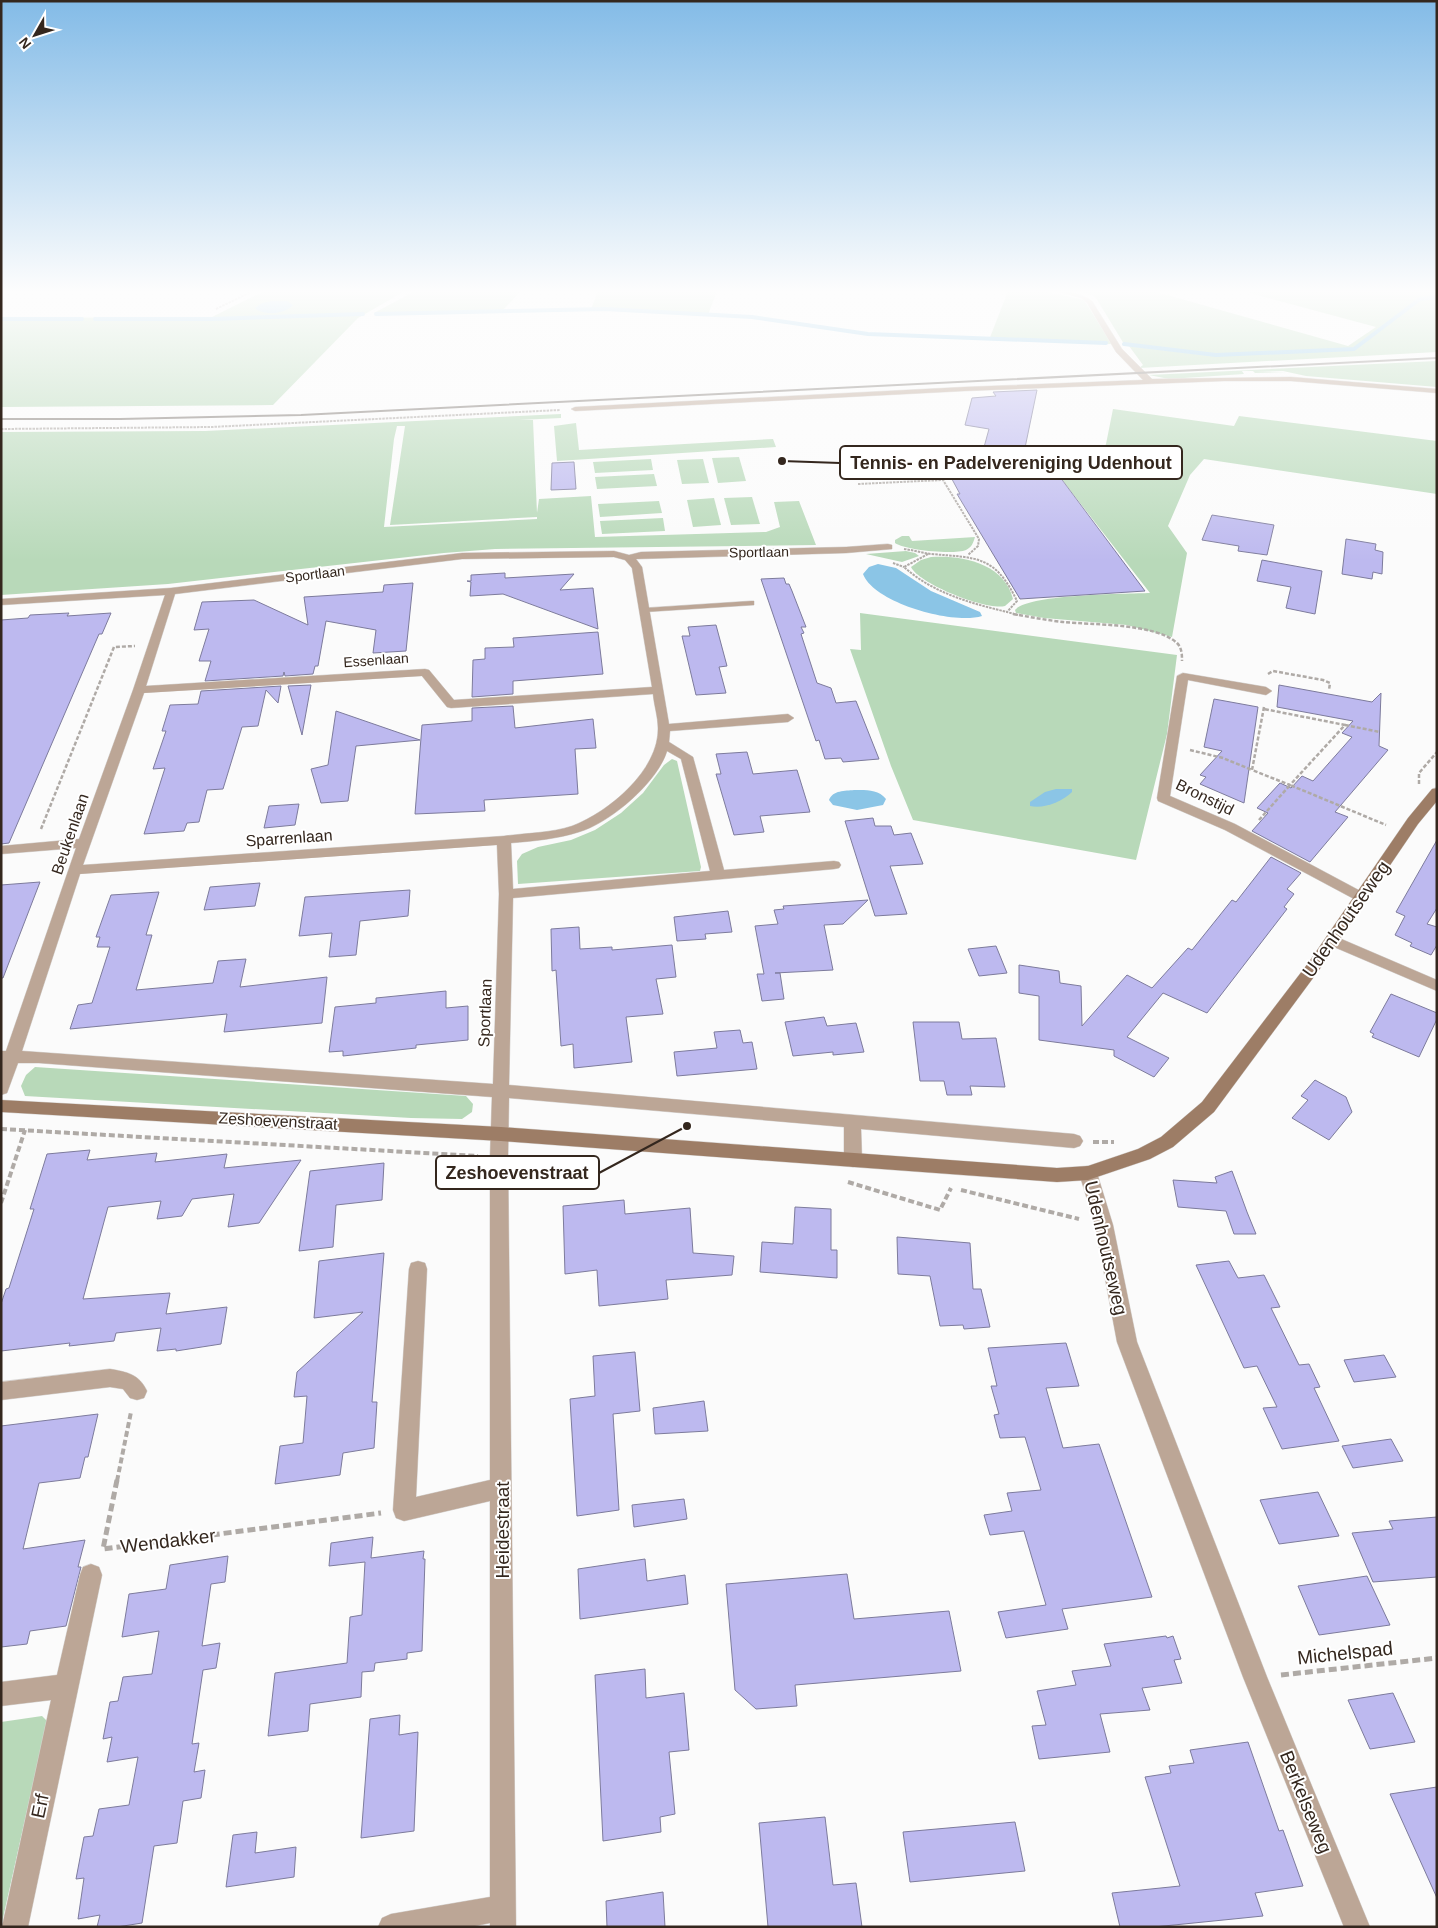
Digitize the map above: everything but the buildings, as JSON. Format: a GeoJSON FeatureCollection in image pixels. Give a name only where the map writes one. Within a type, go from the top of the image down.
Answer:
{"type":"FeatureCollection","features":[{"type":"Feature","properties":{"kind":"street"},"geometry":{"type":"LineString","coordinates":[[575,410],[974,389],[1175,381]]}},
{"type":"Feature","properties":{"kind":"street"},"geometry":{"type":"LineString","coordinates":[[1315,381],[1437,391]]}},
{"type":"Feature","properties":{"kind":"street","name":"Sportlaan"},"geometry":{"type":"LineString","coordinates":[[1,602],[170,591],[462,556],[614,554],[629,558],[641,555],[846,550],[888,547]]}},
{"type":"Feature","properties":{"kind":"street"},"geometry":{"type":"LineString","coordinates":[[504,840],[554,834],[578,828],[602,815],[638,785],[657,762],[664,728],[659,690],[637,567],[629,558]]}},
{"type":"Feature","properties":{"kind":"street","name":"Beukenlaan"},"geometry":{"type":"LineString","coordinates":[[1,1089],[7,1057],[76,870],[139,690],[170,591]]}},
{"type":"Feature","properties":{"kind":"street","name":"Essenlaan"},"geometry":{"type":"LineString","coordinates":[[139,690],[425,672],[451,704],[659,690]]}},
{"type":"Feature","properties":{"kind":"street"},"geometry":{"type":"LineString","coordinates":[[1183,676],[1266,691]]}},
{"type":"Feature","properties":{"kind":"street","name":"Bronstijd"},"geometry":{"type":"LineString","coordinates":[[1183,676],[1163,798],[1230,827],[1361,897]]}},
{"type":"Feature","properties":{"kind":"street"},"geometry":{"type":"LineString","coordinates":[[664,728],[788,718]]}},
{"type":"Feature","properties":{"kind":"street"},"geometry":{"type":"LineString","coordinates":[[662,743],[687,757],[718,875]]}},
{"type":"Feature","properties":{"kind":"street","name":"Udenhoutseweg"},"geometry":{"type":"LineString","coordinates":[[1256,1677],[1127,1342],[1104,1224],[1088,1173],[1119,1164],[1167,1142],[1208,1107],[1332,940],[1413,821],[1437,792]]}},
{"type":"Feature","properties":{"kind":"street","name":"Sportlaan"},"geometry":{"type":"LineString","coordinates":[[500,1134],[506,894],[504,840]]}},
{"type":"Feature","properties":{"kind":"street","name":"Sparrenlaan"},"geometry":{"type":"LineString","coordinates":[[76,870],[504,840]]}},
{"type":"Feature","properties":{"kind":"street"},"geometry":{"type":"LineString","coordinates":[[1,850],[84,843]]}},
{"type":"Feature","properties":{"kind":"street"},"geometry":{"type":"LineString","coordinates":[[506,894],[834,865]]}},
{"type":"Feature","properties":{"kind":"street"},"geometry":{"type":"LineString","coordinates":[[1332,940],[1437,986]]}},
{"type":"Feature","properties":{"kind":"street"},"geometry":{"type":"LineString","coordinates":[[7,1057],[646,1102],[852,1123],[1074,1142]]}},
{"type":"Feature","properties":{"kind":"street","name":"Zeshoevenstraat"},"geometry":{"type":"LineString","coordinates":[[1,1106],[500,1134],[1057,1175],[1088,1173]]}},
{"type":"Feature","properties":{"kind":"street"},"geometry":{"type":"LineString","coordinates":[[852,1123],[854,1160]]}},
{"type":"Feature","properties":{"kind":"street","name":"Heidestraat"},"geometry":{"type":"LineString","coordinates":[[500,1134],[502,1917]]}},
{"type":"Feature","properties":{"kind":"street"},"geometry":{"type":"LineString","coordinates":[[418,1269],[404,1510],[502,1488]]}},
{"type":"Feature","properties":{"kind":"street"},"geometry":{"type":"LineString","coordinates":[[1,1391],[110,1378],[128,1381],[137,1391]]}},
{"type":"Feature","properties":{"kind":"street","name":"Erf"},"geometry":{"type":"LineString","coordinates":[[15,1927],[91,1575]]}},
{"type":"Feature","properties":{"kind":"street","name":"Berkelseweg"},"geometry":{"type":"LineString","coordinates":[[1256,1677],[1357,1927]]}},
{"type":"Feature","properties":{"kind":"street"},"geometry":{"type":"LineString","coordinates":[[1,1694],[66,1686]]}},
{"type":"Feature","properties":{"kind":"street"},"geometry":{"type":"LineString","coordinates":[[391,1927],[502,1917]]}},
{"type":"Feature","properties":{"kind":"lane"},"geometry":{"type":"LineString","coordinates":[[646,610],[751,603]]}},
{"type":"Feature","properties":{"kind":"path"},"geometry":{"type":"LineString","coordinates":[[1,429],[155,428],[575,410]]}},
{"type":"Feature","properties":{"kind":"path"},"geometry":{"type":"LineString","coordinates":[[858,484],[943,480],[980,539],[978,546],[967,555]]}},
{"type":"Feature","properties":{"kind":"path"},"geometry":{"type":"LineString","coordinates":[[888,547],[928,554],[967,555],[976,558],[1002,575],[1012,588],[1017,600],[1006,612]]}},
{"type":"Feature","properties":{"kind":"path"},"geometry":{"type":"LineString","coordinates":[[928,554],[904,567],[940,590],[980,606],[1028,618],[1124,626],[1166,637],[1177,642],[1182,650],[1183,676]]}},
{"type":"Feature","properties":{"kind":"path"},"geometry":{"type":"LineString","coordinates":[[34,848],[114,647],[154,645]]}},
{"type":"Feature","properties":{"kind":"path"},"geometry":{"type":"LineString","coordinates":[[1252,770],[1268,673],[1273,671],[1323,680],[1330,683],[1329,690]]}},
{"type":"Feature","properties":{"kind":"path"},"geometry":{"type":"LineString","coordinates":[[1263,709],[1380,732]]}},
{"type":"Feature","properties":{"kind":"path"},"geometry":{"type":"LineString","coordinates":[[1259,820],[1345,725]]}},
{"type":"Feature","properties":{"kind":"path"},"geometry":{"type":"LineString","coordinates":[[1172,746],[1223,758],[1378,821]]}},
{"type":"Feature","properties":{"kind":"path"},"geometry":{"type":"LineString","coordinates":[[1,1203],[34,1107]]}},
{"type":"Feature","properties":{"kind":"path"},"geometry":{"type":"LineString","coordinates":[[1,1129],[499,1157]]}},
{"type":"Feature","properties":{"kind":"path"},"geometry":{"type":"LineString","coordinates":[[845,1181],[940,1210],[950,1188],[1104,1224]]}},
{"type":"Feature","properties":{"kind":"path","name":"Wendakker"},"geometry":{"type":"LineString","coordinates":[[137,1391],[103,1549],[404,1510]]}},
{"type":"Feature","properties":{"kind":"path","name":"Michelspad"},"geometry":{"type":"LineString","coordinates":[[1256,1677],[1437,1658]]}},
{"type":"Feature","properties":{"kind":"green space"},"geometry":{"type":"Polygon","coordinates":[[[1,381],[296,381],[273,405],[1,407],[1,381]]]}},
{"type":"Feature","properties":{"kind":"green space"},"geometry":{"type":"Polygon","coordinates":[[[1365,381],[1437,381],[1437,387],[1365,381]]]}},
{"type":"Feature","properties":{"kind":"green space"},"geometry":{"type":"Polygon","coordinates":[[[1113,409],[1234,426],[1239,416],[1437,441],[1437,494],[1204,459],[1190,475],[1168,526],[1187,553],[1172,637],[1127,625],[1044,618],[1016,613],[1015,610],[1024,605],[1057,598],[1150,593],[1045,458],[1098,462],[1106,444],[1113,409]]]}},
{"type":"Feature","properties":{"kind":"green space"},"geometry":{"type":"Polygon","coordinates":[[[561,414],[561,418],[519,420],[533,420],[537,513],[539,499],[591,496],[595,537],[766,532],[780,527],[774,502],[799,501],[816,545],[495,549],[168,584],[1,595],[1,432],[205,431],[561,414]],[[397,426],[394,439],[384,527],[537,519],[537,517],[390,525],[405,426],[397,426]]]}},
{"type":"Feature","properties":{"kind":"green space"},"geometry":{"type":"Polygon","coordinates":[[[576,423],[579,450],[773,439],[776,447],[557,461],[554,426],[576,423]]]}},
{"type":"Feature","properties":{"kind":"green space"},"geometry":{"type":"Polygon","coordinates":[[[739,457],[746,481],[718,483],[712,458],[739,457]]]}},
{"type":"Feature","properties":{"kind":"green space"},"geometry":{"type":"Polygon","coordinates":[[[651,459],[653,470],[595,473],[593,462],[651,459]]]}},
{"type":"Feature","properties":{"kind":"green space"},"geometry":{"type":"Polygon","coordinates":[[[703,459],[709,483],[682,484],[677,460],[703,459]]]}},
{"type":"Feature","properties":{"kind":"green space"},"geometry":{"type":"Polygon","coordinates":[[[654,474],[657,486],[597,489],[595,477],[654,474]]]}},
{"type":"Feature","properties":{"kind":"green space"},"geometry":{"type":"Polygon","coordinates":[[[752,497],[760,524],[731,525],[724,498],[752,497]]]}},
{"type":"Feature","properties":{"kind":"green space"},"geometry":{"type":"Polygon","coordinates":[[[714,498],[721,525],[693,527],[687,500],[714,498]]]}},
{"type":"Feature","properties":{"kind":"green space"},"geometry":{"type":"Polygon","coordinates":[[[659,501],[662,513],[600,517],[598,504],[659,501]]]}},
{"type":"Feature","properties":{"kind":"green space"},"geometry":{"type":"Polygon","coordinates":[[[663,518],[665,531],[602,534],[600,521],[663,518]]]}},
{"type":"Feature","properties":{"kind":"green space"},"geometry":{"type":"Polygon","coordinates":[[[902,536],[909,536],[912,541],[975,537],[972,545],[966,550],[940,552],[900,546],[895,543],[895,540],[902,536]]]}},
{"type":"Feature","properties":{"kind":"green space"},"geometry":{"type":"Polygon","coordinates":[[[906,551],[919,556],[902,562],[866,554],[906,551]]]}},
{"type":"Feature","properties":{"kind":"green space"},"geometry":{"type":"Polygon","coordinates":[[[931,557],[968,560],[991,569],[1001,577],[1013,599],[1005,606],[996,606],[969,600],[940,588],[917,574],[911,567],[921,560],[931,557]]]}},
{"type":"Feature","properties":{"kind":"green space"},"geometry":{"type":"Polygon","coordinates":[[[860,613],[1177,655],[1167,734],[1136,860],[913,820],[891,766],[850,649],[861,650],[860,613]]]}},
{"type":"Feature","properties":{"kind":"green space"},"geometry":{"type":"Polygon","coordinates":[[[672,759],[677,761],[701,867],[700,871],[518,884],[517,861],[522,854],[538,847],[571,840],[595,830],[621,813],[643,793],[664,765],[672,759]]]}},
{"type":"Feature","properties":{"kind":"green space"},"geometry":{"type":"Polygon","coordinates":[[[35,1067],[466,1096],[473,1104],[472,1112],[462,1119],[411,1118],[25,1096],[21,1086],[26,1075],[35,1067]]]}},
{"type":"Feature","properties":{"kind":"green space"},"geometry":{"type":"Polygon","coordinates":[[[42,1716],[47,1721],[1,1927],[1,1722],[42,1716]]]}},
{"type":"Feature","properties":{"kind":"water"},"geometry":{"type":"Polygon","coordinates":[[[878,564],[896,568],[931,591],[980,612],[982,616],[969,618],[935,614],[916,609],[882,594],[870,584],[863,574],[869,567],[878,564]]]}},
{"type":"Feature","properties":{"kind":"water"},"geometry":{"type":"Polygon","coordinates":[[[1056,789],[1072,789],[1072,792],[1052,804],[1030,806],[1030,802],[1045,792],[1056,789]]]}},
{"type":"Feature","properties":{"kind":"water"},"geometry":{"type":"Polygon","coordinates":[[[854,790],[876,792],[886,799],[883,805],[857,810],[833,805],[829,800],[833,794],[854,790]]]}},
{"type":"Feature","properties":{"kind":"railway"},"geometry":{"type":"LineString","coordinates":[[1,419],[120,419],[301,415],[979,381]]}},
{"type":"Feature","properties":{"kind":"place","name":"Tennis- en Padelvereniging Udenhout"},"geometry":{"type":"Point","coordinates":[782,461]}},
{"type":"Feature","properties":{"kind":"place","name":"Zeshoevenstraat"},"geometry":{"type":"Point","coordinates":[687,1126]}}]}
